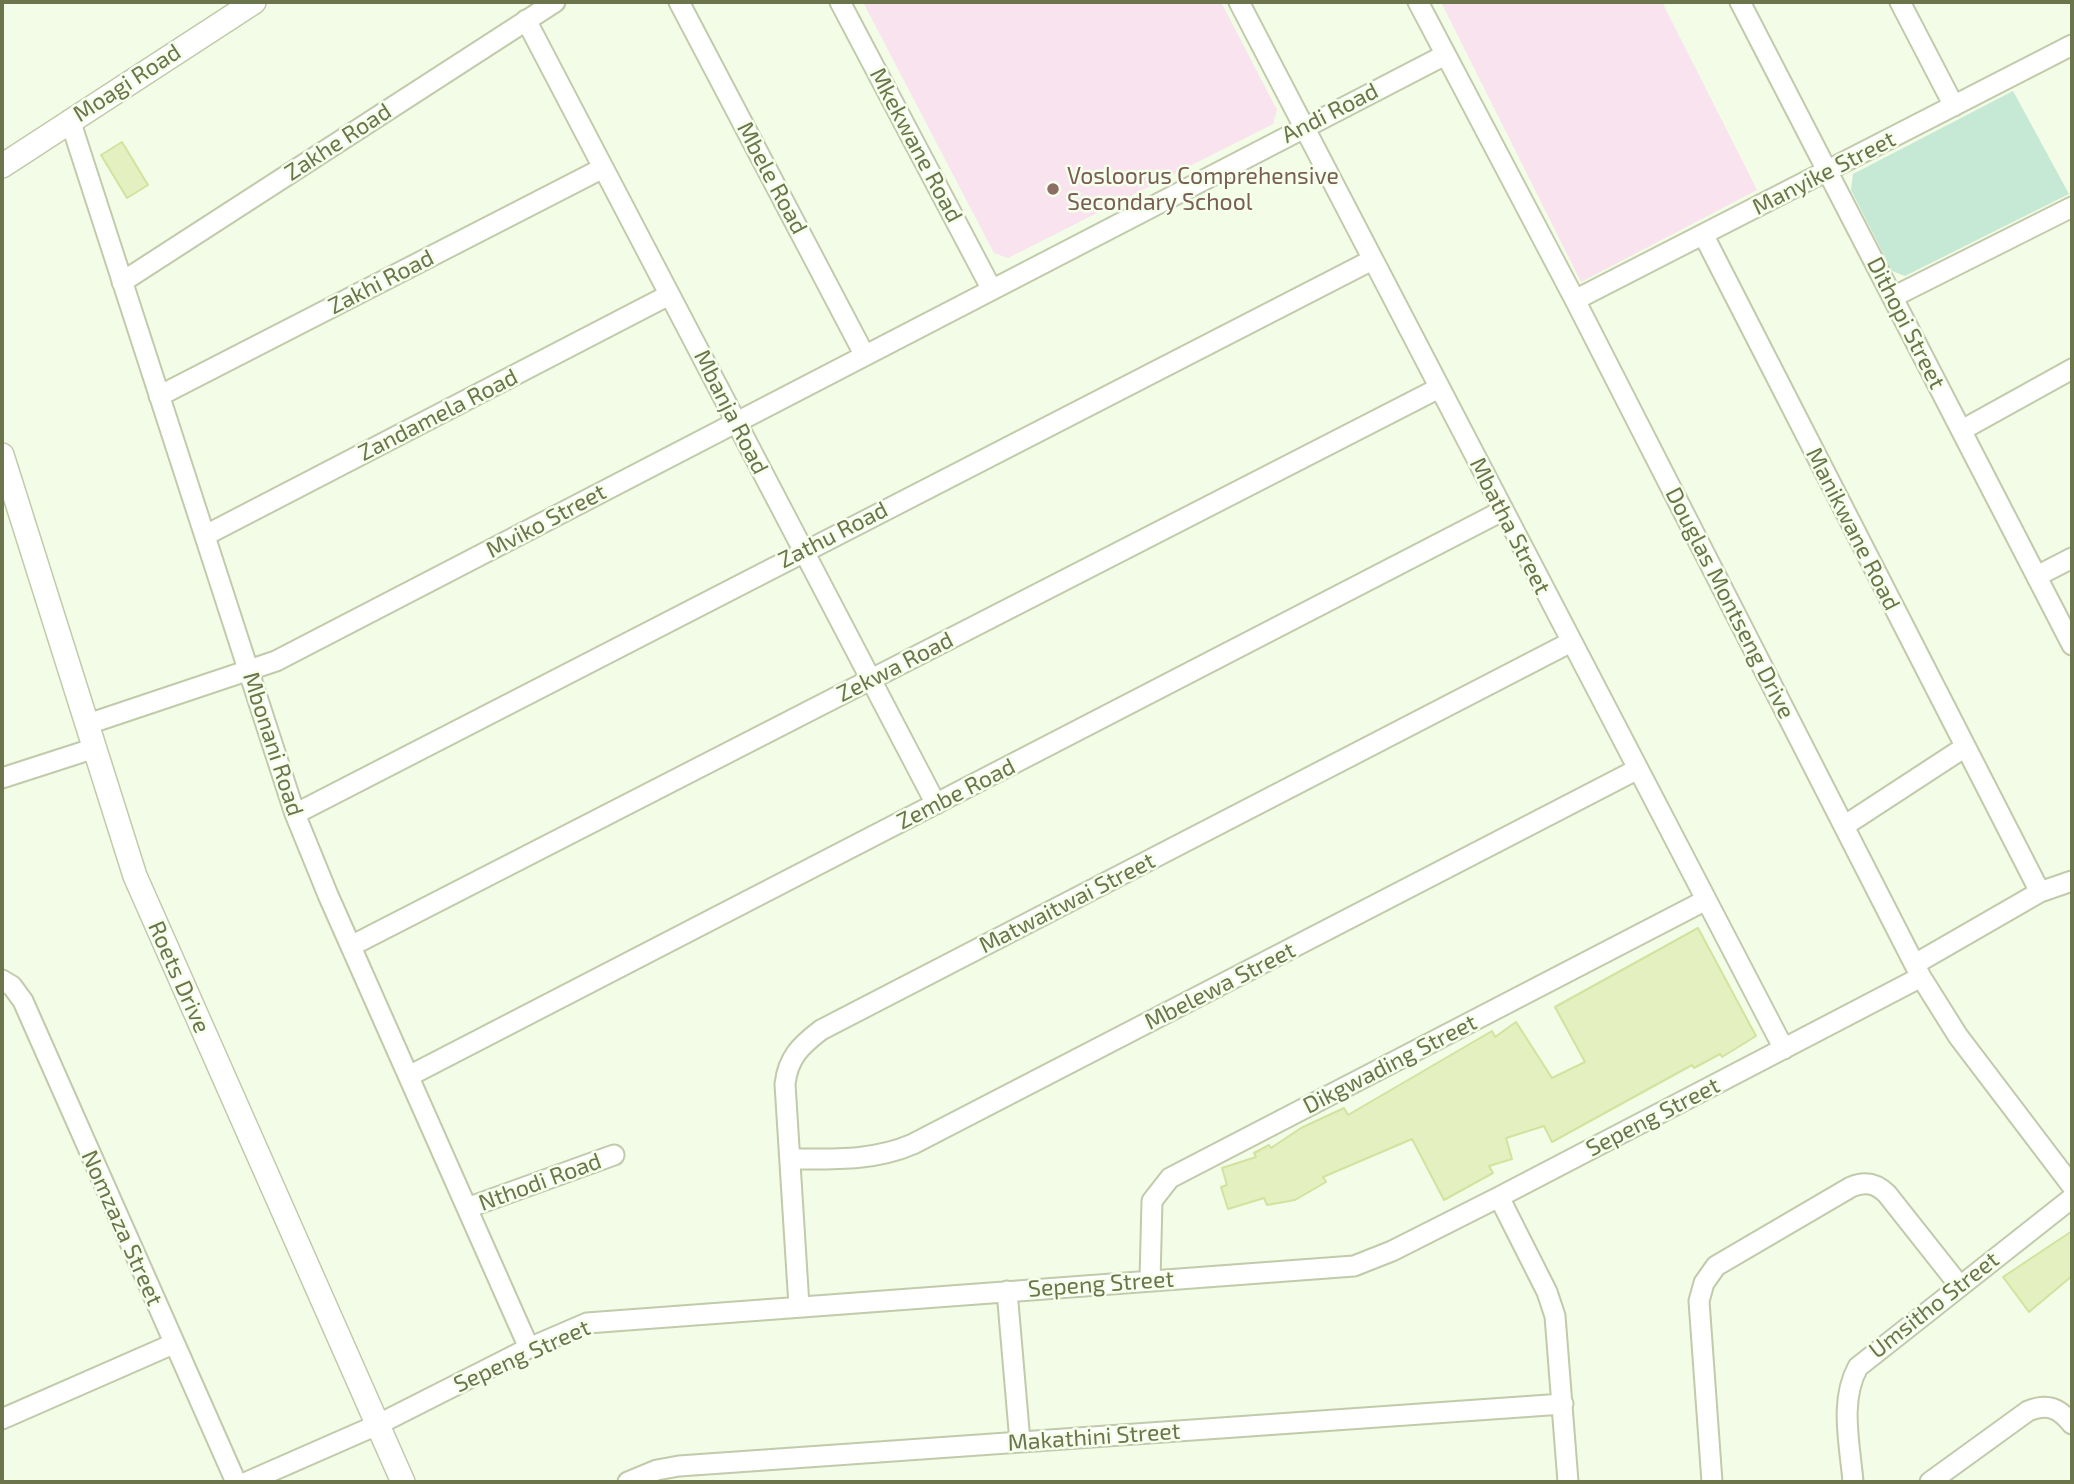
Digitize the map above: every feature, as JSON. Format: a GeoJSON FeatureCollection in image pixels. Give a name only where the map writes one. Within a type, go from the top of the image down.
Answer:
{"type":"FeatureCollection","features":[{"type":"Feature","properties":{"kind":"street","name":"Moagi Road"},"geometry":{"type":"LineString","coordinates":[[2,166],[254,2]]}},
{"type":"Feature","properties":{"kind":"street","name":"Zakhe Road"},"geometry":{"type":"LineString","coordinates":[[122,282],[555,2]]}},
{"type":"Feature","properties":{"kind":"street","name":"Mbele Road"},"geometry":{"type":"LineString","coordinates":[[679,2],[864,354]]}},
{"type":"Feature","properties":{"kind":"street","name":"Mkekwane Road"},"geometry":{"type":"LineString","coordinates":[[840,2],[991,288]]}},
{"type":"Feature","properties":{"kind":"street","name":"Mbatha Street"},"geometry":{"type":"LineString","coordinates":[[1239,2],[1636,770],[1784,1049]]}},
{"type":"Feature","properties":{"kind":"street","name":"Douglas Montseng Drive"},"geometry":{"type":"LineString","coordinates":[[1418,2],[1575,300],[1918,970],[1958,1036],[2072,1186]]}},
{"type":"Feature","properties":{"kind":"street","name":"Dithopi Street"},"geometry":{"type":"LineString","coordinates":[[1740,2],[2072,645]]}},
{"type":"Feature","properties":{"kind":"street"},"geometry":{"type":"LineString","coordinates":[[1900,2],[1954,106]]}},
{"type":"Feature","properties":{"kind":"street","name":"Mbanja Road"},"geometry":{"type":"LineString","coordinates":[[526,20],[936,804]]}},
{"type":"Feature","properties":{"kind":"street","name":"Manyike Street"},"geometry":{"type":"LineString","coordinates":[[1575,300],[2072,45]]}},
{"type":"Feature","properties":{"kind":"street","name":"Andi Road"},"geometry":{"type":"LineString","coordinates":[[991,288],[1445,55]]}},
{"type":"Feature","properties":{"kind":"street","name":"Mbonani Road"},"geometry":{"type":"LineString","coordinates":[[70,120],[295,814],[529,1348]]}},
{"type":"Feature","properties":{"kind":"street","name":"Zakhi Road"},"geometry":{"type":"LineString","coordinates":[[159,396],[603,168]]}},
{"type":"Feature","properties":{"kind":"street"},"geometry":{"type":"LineString","coordinates":[[1893,297],[2072,207]]}},
{"type":"Feature","properties":{"kind":"street","name":"Manikwane Road"},"geometry":{"type":"LineString","coordinates":[[1704,236],[2039,892]]}},
{"type":"Feature","properties":{"kind":"street","name":"Zathu Road"},"geometry":{"type":"LineString","coordinates":[[295,814],[802,551],[1373,260]]}},
{"type":"Feature","properties":{"kind":"street","name":"Mviko Street"},"geometry":{"type":"LineString","coordinates":[[88,724],[275,662],[991,288]]}},
{"type":"Feature","properties":{"kind":"street","name":"Zandamela Road"},"geometry":{"type":"LineString","coordinates":[[206,534],[669,295]]}},
{"type":"Feature","properties":{"kind":"street"},"geometry":{"type":"LineString","coordinates":[[1962,430],[2072,369]]}},
{"type":"Feature","properties":{"kind":"street","name":"Zekwa Road"},"geometry":{"type":"LineString","coordinates":[[351,946],[1438,388]]}},
{"type":"Feature","properties":{"kind":"street","name":"Roets Drive"},"geometry":{"type":"LineString","coordinates":[[2,455],[148,907],[403,1482]]}},
{"type":"Feature","properties":{"kind":"street","name":"Zembe Road"},"geometry":{"type":"LineString","coordinates":[[409,1076],[1502,511]]}},
{"type":"Feature","properties":{"kind":"street"},"geometry":{"type":"LineString","coordinates":[[2037,576],[2072,558]]}},
{"type":"Feature","properties":{"kind":"street","name":"Matwaitwai Street"},"geometry":{"type":"LineString","coordinates":[[799,1306],[786,1071],[796,1051],[821,1030],[1571,642]]}},
{"type":"Feature","properties":{"kind":"street"},"geometry":{"type":"LineString","coordinates":[[1844,826],[1965,747]]}},
{"type":"Feature","properties":{"kind":"street"},"geometry":{"type":"LineString","coordinates":[[2,778],[95,748]]}},
{"type":"Feature","properties":{"kind":"street","name":"Mbelewa Street"},"geometry":{"type":"LineString","coordinates":[[792,1159],[862,1159],[894,1153],[914,1144],[1636,770]]}},
{"type":"Feature","properties":{"kind":"street","name":"Sepeng Street"},"geometry":{"type":"LineString","coordinates":[[247,1482],[377,1425],[529,1348],[587,1323],[1354,1266],[1392,1251],[1784,1049],[1918,970],[2039,892],[2072,881]]}},
{"type":"Feature","properties":{"kind":"street","name":"Dikgwading Street"},"geometry":{"type":"LineString","coordinates":[[1150,1280],[1153,1201],[1157,1190],[1170,1178],[1706,900]]}},
{"type":"Feature","properties":{"kind":"street","name":"Nomzaza Street"},"geometry":{"type":"LineString","coordinates":[[2,980],[12,986],[23,1001],[236,1482]]}},
{"type":"Feature","properties":{"kind":"street","name":"Nthodi Road"},"geometry":{"type":"LineString","coordinates":[[467,1208],[514,1188],[614,1155]]}},
{"type":"Feature","properties":{"kind":"street"},"geometry":{"type":"LineString","coordinates":[[1712,1482],[1699,1301],[1703,1283],[1716,1266],[1851,1186],[1870,1184],[1887,1194],[1959,1285]]}},
{"type":"Feature","properties":{"kind":"street"},"geometry":{"type":"LineString","coordinates":[[1499,1197],[1552,1303],[1557,1326],[1568,1482]]}},
{"type":"Feature","properties":{"kind":"street","name":"Umsitho Street"},"geometry":{"type":"LineString","coordinates":[[1853,1482],[1847,1403],[1852,1378],[1868,1356],[2072,1198]]}},
{"type":"Feature","properties":{"kind":"street"},"geometry":{"type":"LineString","coordinates":[[1007,1291],[1020,1442]]}},
{"type":"Feature","properties":{"kind":"street"},"geometry":{"type":"LineString","coordinates":[[2,1419],[173,1344]]}},
{"type":"Feature","properties":{"kind":"street","name":"Makathini Street"},"geometry":{"type":"LineString","coordinates":[[628,1482],[657,1470],[679,1466],[1563,1404]]}},
{"type":"Feature","properties":{"kind":"street"},"geometry":{"type":"LineString","coordinates":[[1930,1482],[2028,1410],[2041,1406],[2051,1407],[2059,1410],[2072,1424]]}},
{"type":"Feature","properties":{"kind":"shaded area","name":"Vosloorus Comprehensive Secondary School"},"geometry":{"type":"Polygon","coordinates":[[[863,2],[1221,2],[1277,110],[1273,124],[1008,258],[994,253],[863,2]]]}},
{"type":"Feature","properties":{"kind":"shaded area"},"geometry":{"type":"Polygon","coordinates":[[[1441,2],[1662,2],[1757,190],[1581,282],[1441,2]]]}},
{"type":"Feature","properties":{"kind":"green space"},"geometry":{"type":"Polygon","coordinates":[[[2013,91],[2069,194],[1905,276],[1892,271],[1851,190],[1853,174],[2013,91]]]}},
{"type":"Feature","properties":{"kind":"building"},"geometry":{"type":"Polygon","coordinates":[[[122,142],[148,185],[127,198],[101,155],[122,142]]]}},
{"type":"Feature","properties":{"kind":"building"},"geometry":{"type":"Polygon","coordinates":[[[1698,928],[1756,1036],[1722,1057],[1720,1054],[1694,1068],[1692,1065],[1552,1142],[1544,1126],[1506,1138],[1512,1159],[1489,1166],[1493,1173],[1444,1200],[1412,1139],[1323,1177],[1326,1182],[1295,1200],[1267,1205],[1264,1198],[1228,1209],[1221,1187],[1227,1185],[1222,1168],[1256,1157],[1254,1153],[1269,1145],[1271,1148],[1301,1128],[1344,1108],[1348,1115],[1492,1031],[1495,1037],[1516,1022],[1552,1078],[1585,1062],[1555,1007],[1698,928]]]}},
{"type":"Feature","properties":{"kind":"building"},"geometry":{"type":"Polygon","coordinates":[[[2072,1231],[2072,1276],[2029,1312],[2003,1277],[2072,1231]]]}},
{"type":"Feature","properties":{"kind":"place","name":"Vosloorus Comprehensive Secondary School"},"geometry":{"type":"Point","coordinates":[1053,189]}}]}
